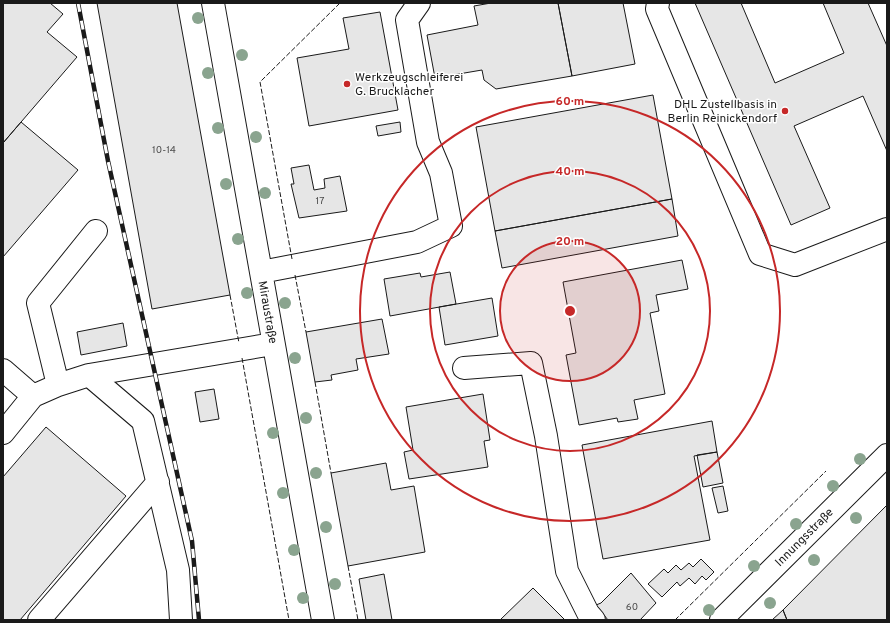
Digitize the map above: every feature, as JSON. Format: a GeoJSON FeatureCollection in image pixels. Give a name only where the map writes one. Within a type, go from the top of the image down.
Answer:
{"type":"FeatureCollection","features":[{"type":"Feature","properties":{"kind":"street","name":"Miraustraße"},"geometry":{"type":"LineString","coordinates":[[213,3],[323,620]]}},
{"type":"Feature","properties":{"kind":"street"},"geometry":{"type":"LineString","coordinates":[[261,272],[417,242],[451,226],[441,173],[428,142],[407,20],[419,3]]}},
{"type":"Feature","properties":{"kind":"street"},"geometry":{"type":"LineString","coordinates":[[658,3],[657,9],[760,254],[795,265],[887,229]]}},
{"type":"Feature","properties":{"kind":"street"},"geometry":{"type":"LineString","coordinates":[[58,385],[38,303],[96,231]]}},
{"type":"Feature","properties":{"kind":"street"},"geometry":{"type":"LineString","coordinates":[[3,433],[33,396],[58,385],[89,376],[273,344]]}},
{"type":"Feature","properties":{"kind":"street"},"geometry":{"type":"LineString","coordinates":[[464,368],[531,363],[546,436],[567,571],[588,613],[594,620]]}},
{"type":"Feature","properties":{"kind":"street"},"geometry":{"type":"LineString","coordinates":[[3,370],[33,396]]}},
{"type":"Feature","properties":{"kind":"street"},"geometry":{"type":"LineString","coordinates":[[89,376],[143,421],[178,570],[181,620]]}},
{"type":"Feature","properties":{"kind":"street","name":"Innungsstraße"},"geometry":{"type":"LineString","coordinates":[[721,620],[887,455]]}},
{"type":"Feature","properties":{"kind":"street"},"geometry":{"type":"LineString","coordinates":[[39,620],[158,482]]}},
{"type":"Feature","properties":{"kind":"building"},"geometry":{"type":"Polygon","coordinates":[[[3,3],[50,3],[63,14],[47,32],[77,57],[3,143],[3,3]]]}},
{"type":"Feature","properties":{"kind":"building"},"geometry":{"type":"Polygon","coordinates":[[[97,3],[177,3],[230,295],[152,309],[97,3]]]}},
{"type":"Feature","properties":{"kind":"building"},"geometry":{"type":"Polygon","coordinates":[[[491,3],[558,3],[572,76],[496,89],[484,80],[482,70],[435,78],[427,35],[478,25],[474,6],[491,3]]]}},
{"type":"Feature","properties":{"kind":"building"},"geometry":{"type":"Polygon","coordinates":[[[558,3],[623,3],[635,64],[572,76],[558,3]]]}},
{"type":"Feature","properties":{"kind":"building","name":"DHL Zustellbasis in Berlin Reinickendorf"},"geometry":{"type":"Polygon","coordinates":[[[695,3],[741,3],[775,83],[844,53],[823,3],[868,3],[887,46],[887,151],[863,96],[794,126],[830,208],[791,225],[695,3]]]}},
{"type":"Feature","properties":{"kind":"building","name":"Werkzeugschleiferei G. Brucklacher"},"geometry":{"type":"Polygon","coordinates":[[[380,12],[398,110],[309,126],[297,58],[349,49],[343,18],[380,12]]]}},
{"type":"Feature","properties":{"kind":"building"},"geometry":{"type":"Polygon","coordinates":[[[653,95],[672,199],[495,231],[476,127],[653,95]]]}},
{"type":"Feature","properties":{"kind":"building"},"geometry":{"type":"Polygon","coordinates":[[[21,122],[78,170],[3,257],[3,143],[21,122]]]}},
{"type":"Feature","properties":{"kind":"building"},"geometry":{"type":"Polygon","coordinates":[[[400,122],[401,132],[378,136],[376,126],[400,122]]]}},
{"type":"Feature","properties":{"kind":"building"},"geometry":{"type":"Polygon","coordinates":[[[309,165],[314,190],[325,188],[324,179],[340,176],[347,211],[299,218],[291,184],[294,184],[291,168],[309,165]]]}},
{"type":"Feature","properties":{"kind":"building"},"geometry":{"type":"Polygon","coordinates":[[[672,199],[678,236],[502,268],[495,231],[672,199]]]}},
{"type":"Feature","properties":{"kind":"building"},"geometry":{"type":"Polygon","coordinates":[[[682,260],[688,289],[656,295],[659,311],[650,313],[665,394],[634,400],[638,419],[618,422],[617,418],[579,425],[566,355],[576,353],[563,282],[682,260]]]}},
{"type":"Feature","properties":{"kind":"building"},"geometry":{"type":"Polygon","coordinates":[[[450,272],[456,304],[390,316],[384,279],[420,273],[421,277],[450,272]]]}},
{"type":"Feature","properties":{"kind":"building"},"geometry":{"type":"Polygon","coordinates":[[[492,298],[498,336],[445,345],[439,307],[492,298]]]}},
{"type":"Feature","properties":{"kind":"building"},"geometry":{"type":"Polygon","coordinates":[[[382,319],[389,354],[356,359],[358,370],[331,375],[332,380],[315,382],[306,332],[382,319]]]}},
{"type":"Feature","properties":{"kind":"building"},"geometry":{"type":"Polygon","coordinates":[[[123,323],[127,346],[81,355],[77,332],[123,323]]]}},
{"type":"Feature","properties":{"kind":"building"},"geometry":{"type":"Polygon","coordinates":[[[214,389],[219,419],[200,422],[195,392],[214,389]]]}},
{"type":"Feature","properties":{"kind":"building"},"geometry":{"type":"Polygon","coordinates":[[[483,394],[490,440],[484,441],[488,467],[409,479],[404,452],[413,450],[406,407],[483,394]]]}},
{"type":"Feature","properties":{"kind":"building"},"geometry":{"type":"Polygon","coordinates":[[[712,421],[717,452],[694,456],[710,540],[603,559],[582,445],[712,421]]]}},
{"type":"Feature","properties":{"kind":"building"},"geometry":{"type":"Polygon","coordinates":[[[46,427],[126,496],[20,620],[3,620],[3,477],[46,427]]]}},
{"type":"Feature","properties":{"kind":"building"},"geometry":{"type":"Polygon","coordinates":[[[717,452],[723,483],[703,487],[697,455],[717,452]]]}},
{"type":"Feature","properties":{"kind":"building"},"geometry":{"type":"Polygon","coordinates":[[[386,463],[391,490],[414,486],[425,552],[348,566],[331,473],[386,463]]]}},
{"type":"Feature","properties":{"kind":"building"},"geometry":{"type":"Polygon","coordinates":[[[723,486],[728,511],[718,513],[712,488],[723,486]]]}},
{"type":"Feature","properties":{"kind":"building"},"geometry":{"type":"Polygon","coordinates":[[[887,505],[887,620],[787,620],[783,610],[887,505]]]}},
{"type":"Feature","properties":{"kind":"building"},"geometry":{"type":"Polygon","coordinates":[[[701,559],[714,572],[706,580],[702,576],[695,584],[689,578],[680,586],[677,582],[662,597],[648,584],[664,569],[668,573],[676,565],[681,570],[689,563],[693,567],[701,559]]]}},
{"type":"Feature","properties":{"kind":"building"},"geometry":{"type":"Polygon","coordinates":[[[631,573],[656,603],[640,620],[608,620],[596,605],[601,603],[631,573]]]}},
{"type":"Feature","properties":{"kind":"building"},"geometry":{"type":"Polygon","coordinates":[[[384,574],[392,620],[366,620],[359,579],[384,574]]]}},
{"type":"Feature","properties":{"kind":"building"},"geometry":{"type":"Polygon","coordinates":[[[533,588],[565,620],[500,620],[533,588]]]}},
{"type":"Feature","properties":{"kind":"building"},"geometry":{"type":"Polygon","coordinates":[[[783,610],[787,620],[772,620],[783,610]]]}},
{"type":"Feature","properties":{"kind":"railway"},"geometry":{"type":"LineString","coordinates":[[78,3],[108,161],[192,541],[199,620]]}},
{"type":"Feature","properties":{"kind":"fence"},"geometry":{"type":"LineString","coordinates":[[292,259],[260,82],[340,3]]}},
{"type":"Feature","properties":{"kind":"fence"},"geometry":{"type":"LineString","coordinates":[[295,275],[306,332]]}},
{"type":"Feature","properties":{"kind":"fence"},"geometry":{"type":"LineString","coordinates":[[230,295],[239,343]]}},
{"type":"Feature","properties":{"kind":"fence"},"geometry":{"type":"LineString","coordinates":[[242,358],[289,620]]}},
{"type":"Feature","properties":{"kind":"fence"},"geometry":{"type":"LineString","coordinates":[[315,382],[331,473]]}},
{"type":"Feature","properties":{"kind":"fence"},"geometry":{"type":"LineString","coordinates":[[675,620],[826,471]]}},
{"type":"Feature","properties":{"kind":"fence"},"geometry":{"type":"LineString","coordinates":[[348,566],[358,620]]}},
{"type":"Feature","properties":{"kind":"place","name":"Werkzeugschleiferei G. Brucklacher"},"geometry":{"type":"Point","coordinates":[347,84]}},
{"type":"Feature","properties":{"kind":"place","name":"DHL Zustellbasis in Berlin Reinickendorf"},"geometry":{"type":"Point","coordinates":[785,111]}}]}
